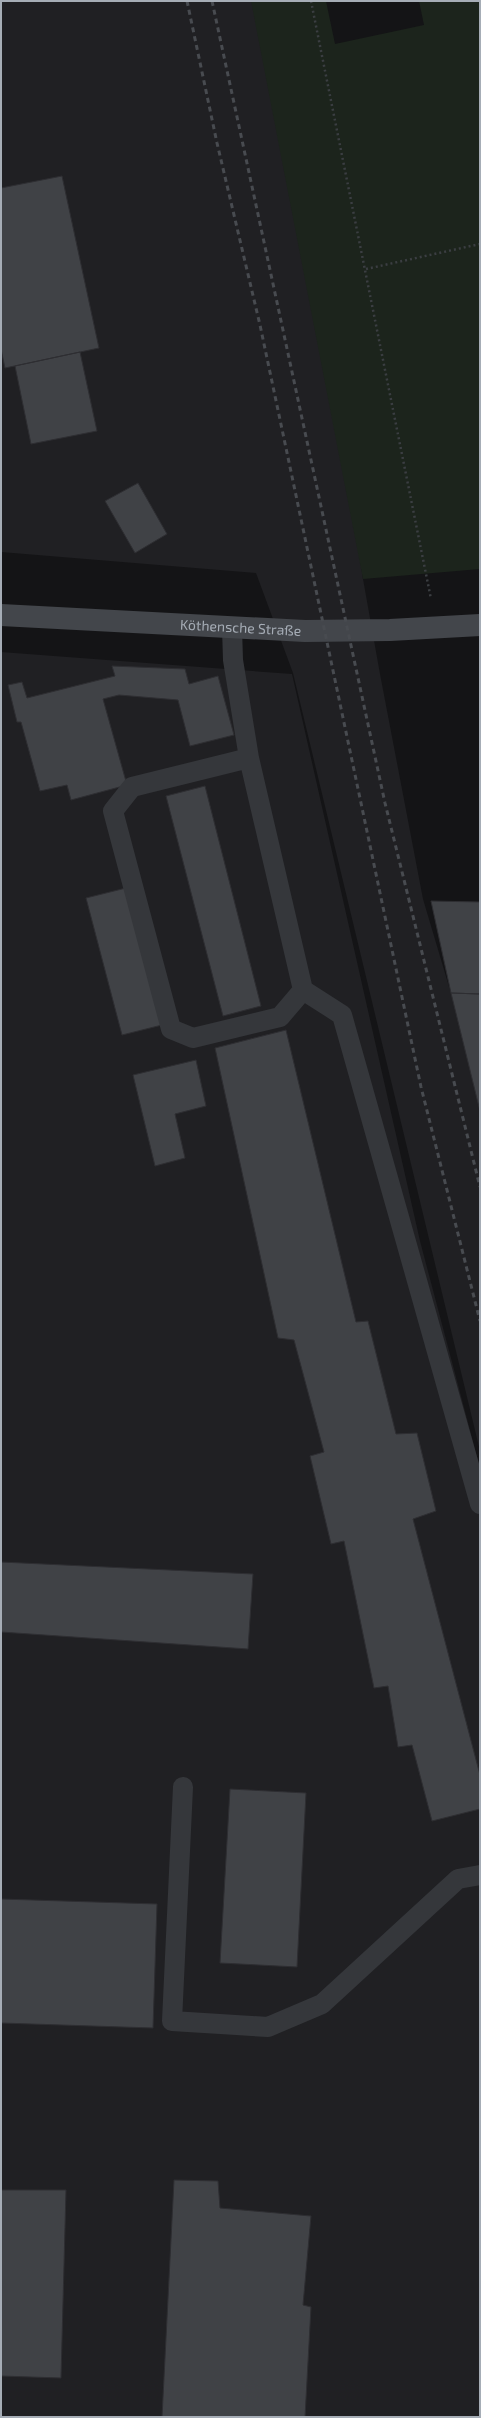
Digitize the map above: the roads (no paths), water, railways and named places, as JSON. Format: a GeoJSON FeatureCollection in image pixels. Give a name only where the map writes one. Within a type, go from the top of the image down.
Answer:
{"type":"FeatureCollection","features":[{"type":"Feature","properties":{"kind":"main road","name":"Köthensche Straße"},"geometry":{"type":"LineString","coordinates":[[1,615],[232,628],[325,631],[480,625]]}},
{"type":"Feature","properties":{"kind":"lane"},"geometry":{"type":"LineString","coordinates":[[232,628],[233,660],[249,758],[303,990],[342,1015],[480,1504]]}},
{"type":"Feature","properties":{"kind":"lane"},"geometry":{"type":"LineString","coordinates":[[249,758],[132,787],[113,811],[171,1029],[193,1038],[280,1017],[303,990]]}},
{"type":"Feature","properties":{"kind":"lane"},"geometry":{"type":"LineString","coordinates":[[183,1787],[172,2021],[268,2027],[322,2004],[458,1879],[480,1875]]}},
{"type":"Feature","properties":{"kind":"railway"},"geometry":{"type":"LineString","coordinates":[[187,1],[217,143],[260,325],[421,1087],[480,1321]]}},
{"type":"Feature","properties":{"kind":"railway"},"geometry":{"type":"LineString","coordinates":[[212,1],[385,803],[480,1187]]}}]}
